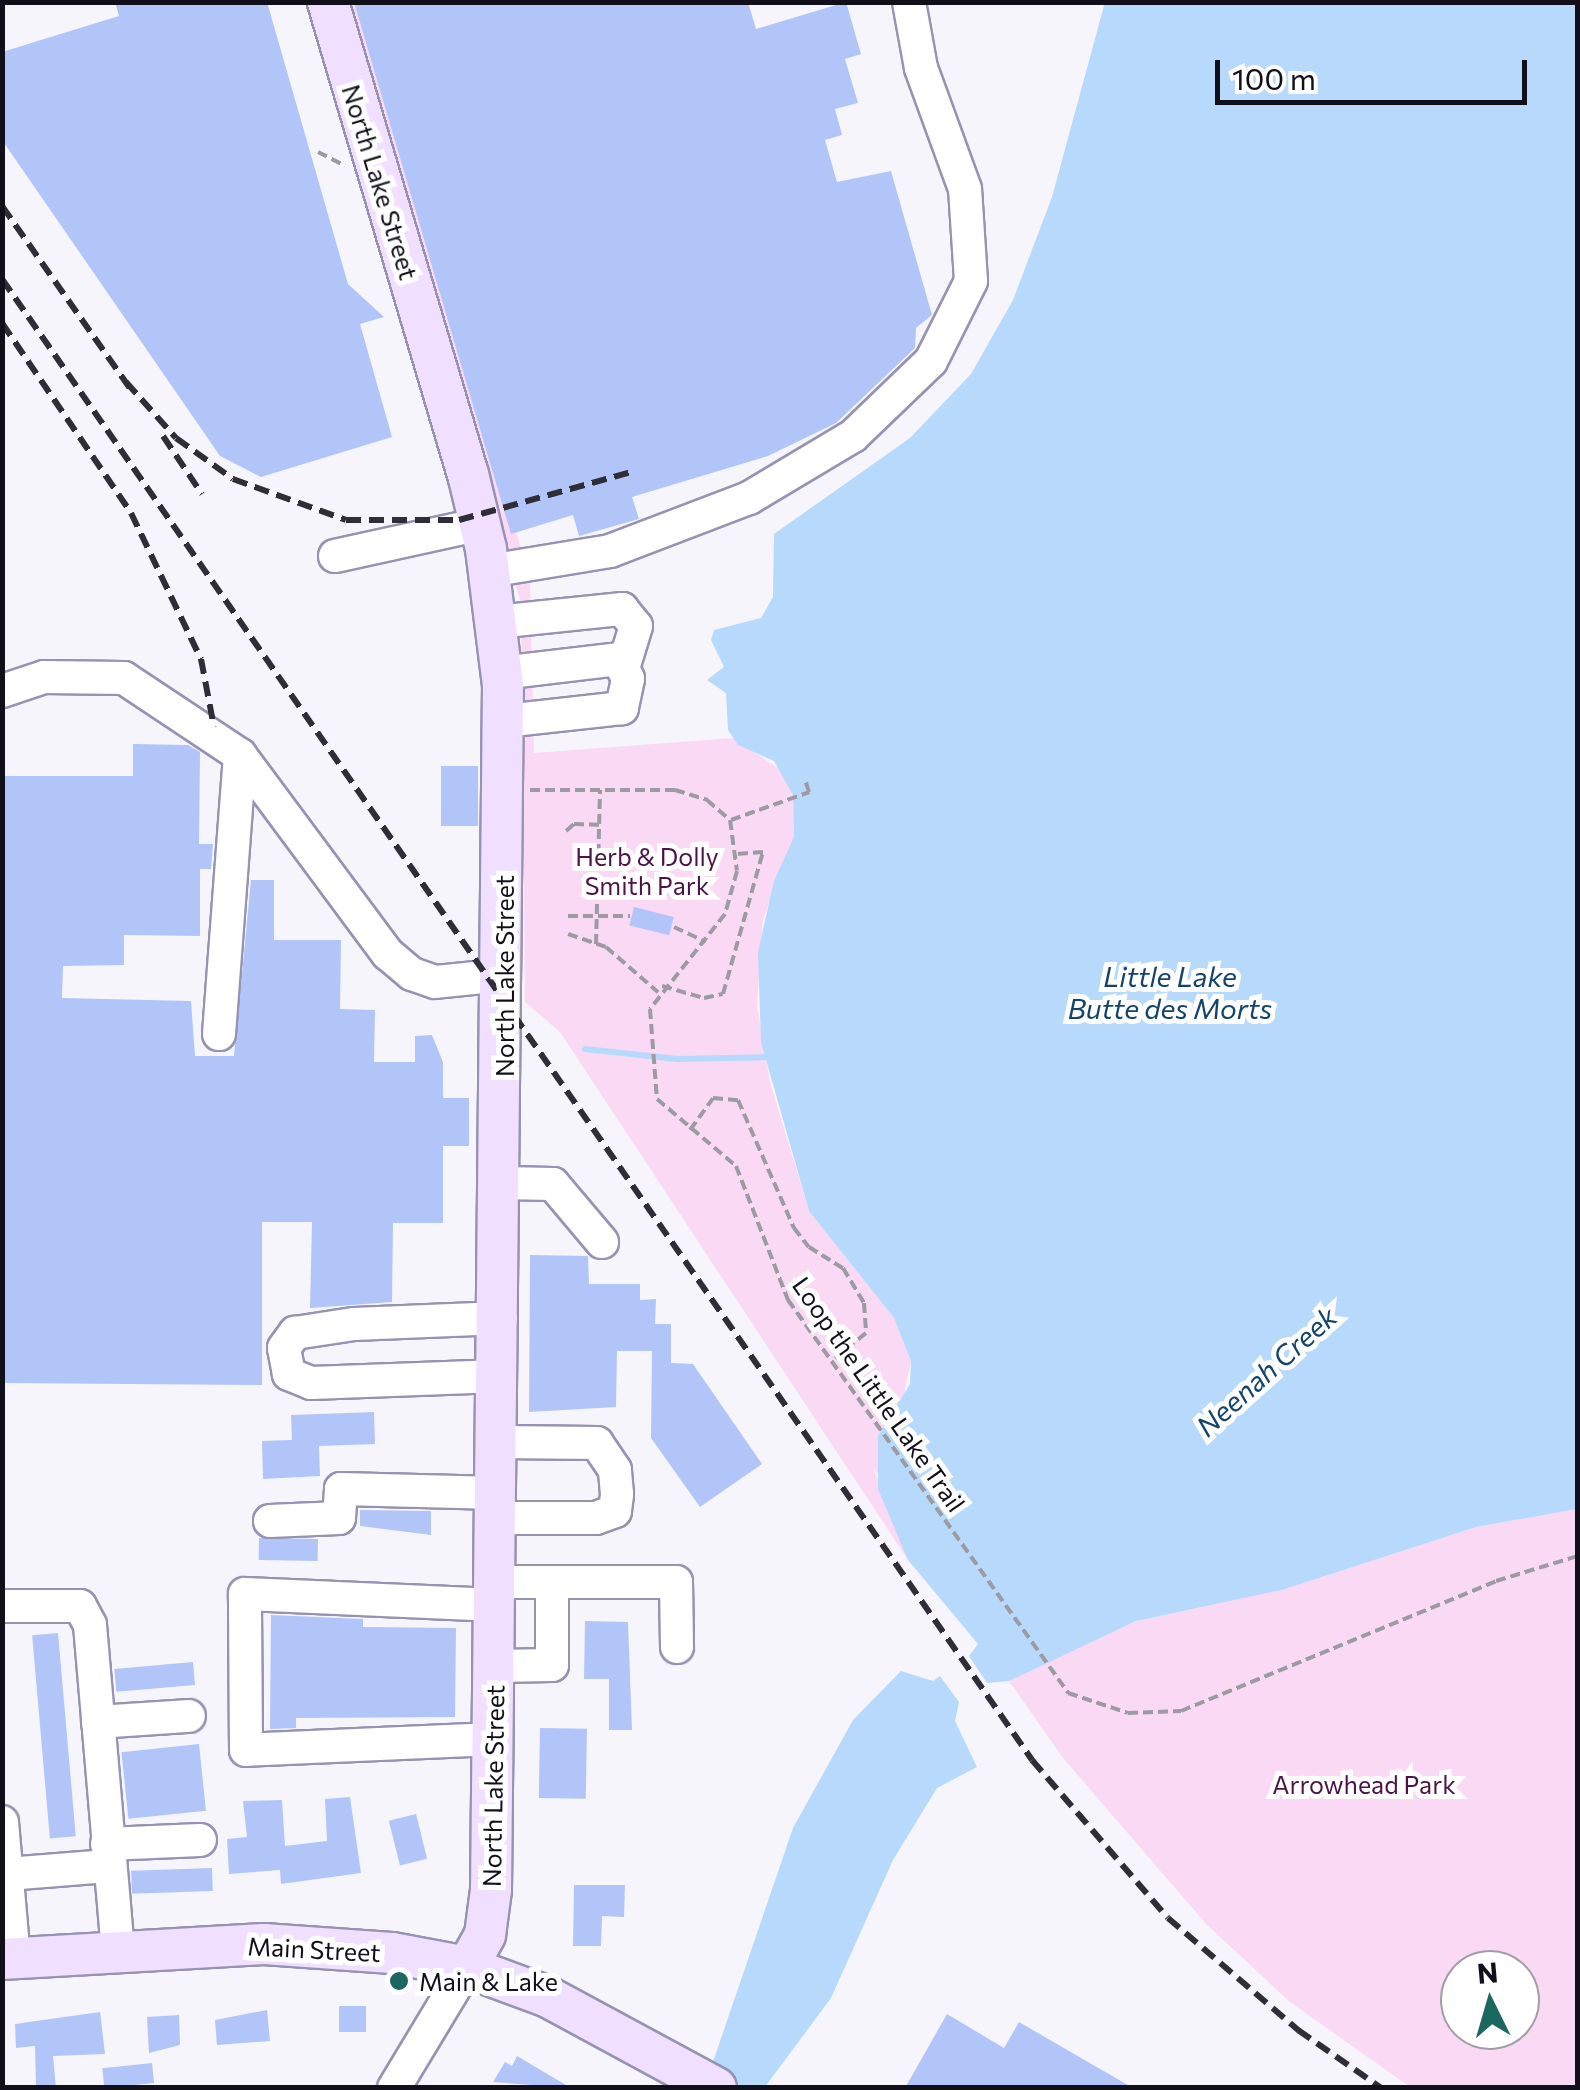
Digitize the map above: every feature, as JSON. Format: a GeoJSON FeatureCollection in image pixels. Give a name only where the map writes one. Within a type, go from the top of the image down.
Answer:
{"type":"FeatureCollection","features":[{"type":"Feature","properties":{"kind":"main road","name":"North Lake Street"},"geometry":{"type":"LineString","coordinates":[[328,2],[481,524],[502,672],[504,974],[496,1666],[489,1912],[467,1968]]}},
{"type":"Feature","properties":{"kind":"main road","name":"Main Street"},"geometry":{"type":"LineString","coordinates":[[8,1959],[308,1945],[467,1968],[561,2003],[704,2081]]}},
{"type":"Feature","properties":{"kind":"street"},"geometry":{"type":"LineString","coordinates":[[489,572],[610,551],[749,498],[854,436],[931,362],[971,281],[964,188],[921,68],[909,2]]}},
{"type":"Feature","properties":{"kind":"street"},"geometry":{"type":"LineString","coordinates":[[335,556],[481,524]]}},
{"type":"Feature","properties":{"kind":"street"},"geometry":{"type":"LineString","coordinates":[[496,622],[622,609],[636,626],[625,663],[628,703],[622,708],[504,721]]}},
{"type":"Feature","properties":{"kind":"street"},"geometry":{"type":"LineString","coordinates":[[502,672],[625,663]]}},
{"type":"Feature","properties":{"kind":"street"},"geometry":{"type":"LineString","coordinates":[[2,691],[44,677],[124,678],[240,756],[388,954],[412,974],[435,982],[504,974]]}},
{"type":"Feature","properties":{"kind":"street"},"geometry":{"type":"LineString","coordinates":[[219,1034],[240,756]]}},
{"type":"Feature","properties":{"kind":"street"},"geometry":{"type":"LineString","coordinates":[[502,1183],[553,1184],[602,1242]]}},
{"type":"Feature","properties":{"kind":"street"},"geometry":{"type":"LineString","coordinates":[[500,1376],[312,1382],[290,1374],[284,1348],[294,1333],[324,1328],[501,1318]]}},
{"type":"Feature","properties":{"kind":"street"},"geometry":{"type":"LineString","coordinates":[[270,1521],[340,1518],[341,1489],[596,1518],[614,1512],[615,1470],[597,1443],[499,1442]]}},
{"type":"Feature","properties":{"kind":"street"},"geometry":{"type":"LineString","coordinates":[[496,1666],[552,1665],[552,1582]]}},
{"type":"Feature","properties":{"kind":"street"},"geometry":{"type":"LineString","coordinates":[[494,1739],[246,1750],[245,1594],[497,1594],[552,1582],[676,1582],[676,1647]]}},
{"type":"Feature","properties":{"kind":"street"},"geometry":{"type":"LineString","coordinates":[[2,1606],[65,1604],[87,1615],[118,1953]]}},
{"type":"Feature","properties":{"kind":"street"},"geometry":{"type":"LineString","coordinates":[[98,1722],[189,1716]]}},
{"type":"Feature","properties":{"kind":"street"},"geometry":{"type":"LineString","coordinates":[[2,1822],[8,1959]]}},
{"type":"Feature","properties":{"kind":"street"},"geometry":{"type":"LineString","coordinates":[[7,1874],[200,1840]]}},
{"type":"Feature","properties":{"kind":"street"},"geometry":{"type":"LineString","coordinates":[[394,2088],[467,1968]]}},
{"type":"Feature","properties":{"kind":"path"},"geometry":{"type":"LineString","coordinates":[[318,152],[348,169]]}},
{"type":"Feature","properties":{"kind":"path"},"geometry":{"type":"LineString","coordinates":[[530,790],[690,793],[730,820],[809,792],[805,780]]}},
{"type":"Feature","properties":{"kind":"path"},"geometry":{"type":"LineString","coordinates":[[596,944],[600,790]]}},
{"type":"Feature","properties":{"kind":"path","name":"Loop the Little Lake Trail"},"geometry":{"type":"LineString","coordinates":[[730,820],[736,854],[733,894],[706,942],[660,989],[647,1029],[656,1100],[736,1166],[788,1300],[835,1358],[1054,1680],[1107,1710],[1181,1711],[1496,1581],[1578,1556]]}},
{"type":"Feature","properties":{"kind":"path"},"geometry":{"type":"LineString","coordinates":[[566,831],[574,824],[599,824]]}},
{"type":"Feature","properties":{"kind":"path"},"geometry":{"type":"LineString","coordinates":[[568,934],[596,944],[660,989],[704,998],[724,994],[763,852],[736,854]]}},
{"type":"Feature","properties":{"kind":"path"},"geometry":{"type":"LineString","coordinates":[[568,916],[630,916]]}},
{"type":"Feature","properties":{"kind":"path"},"geometry":{"type":"LineString","coordinates":[[674,927],[706,942]]}},
{"type":"Feature","properties":{"kind":"path"},"geometry":{"type":"LineString","coordinates":[[690,1130],[713,1098],[738,1100],[794,1228],[809,1247],[842,1268],[864,1303],[866,1333],[835,1358]]}},
{"type":"Feature","properties":{"kind":"green space"},"geometry":{"type":"Polygon","coordinates":[[[341,3],[361,3],[530,579],[534,753],[733,738],[785,773],[793,795],[794,837],[763,920],[757,1005],[770,1082],[809,1211],[894,1318],[911,1361],[903,1399],[1061,1654],[1136,1621],[1282,1590],[1476,1527],[1577,1509],[1577,2087],[1410,2087],[1290,2002],[1207,1925],[1063,1758],[1009,1681],[1030,1668],[873,1467],[908,1560],[560,1032],[525,1002],[521,603],[341,3]]]}},
{"type":"Feature","properties":{"kind":"water","name":"Little Lake Butte des Morts"},"geometry":{"type":"Polygon","coordinates":[[[1105,2],[1577,3],[1577,1509],[1476,1527],[1282,1590],[1136,1621],[1009,1681],[987,1683],[969,1656],[978,1644],[908,1560],[878,1489],[878,1436],[910,1384],[911,1361],[894,1318],[809,1211],[761,1042],[758,952],[774,881],[794,837],[793,795],[774,761],[738,745],[728,730],[726,693],[707,680],[724,667],[711,640],[714,630],[761,618],[773,597],[774,534],[910,438],[971,374],[1013,300],[1052,197],[1105,2]]]}},
{"type":"Feature","properties":{"kind":"water"},"geometry":{"type":"Polygon","coordinates":[[[901,1671],[933,1681],[940,1676],[959,1702],[955,1721],[977,1767],[937,1788],[893,1860],[831,1998],[765,2087],[704,2088],[793,1828],[853,1720],[901,1671]]]}},
{"type":"Feature","properties":{"kind":"building"},"geometry":{"type":"Polygon","coordinates":[[[115,2],[267,2],[348,284],[384,317],[360,324],[392,437],[261,477],[220,456],[2,140],[2,52],[119,16],[115,2]]]}},
{"type":"Feature","properties":{"kind":"building"},"geometry":{"type":"Polygon","coordinates":[[[354,2],[748,2],[756,29],[846,2],[861,54],[845,59],[858,103],[835,109],[842,135],[825,140],[837,182],[891,171],[932,315],[916,328],[915,348],[836,423],[768,456],[632,497],[639,519],[579,536],[573,515],[511,534],[354,2]]]}},
{"type":"Feature","properties":{"kind":"building"},"geometry":{"type":"Polygon","coordinates":[[[133,744],[188,745],[200,752],[199,844],[213,844],[211,869],[200,869],[200,936],[124,935],[124,965],[63,966],[62,998],[191,1001],[195,1056],[234,1056],[251,880],[274,880],[274,940],[341,940],[340,1009],[375,1010],[374,1062],[415,1062],[415,1036],[432,1035],[443,1062],[443,1098],[469,1098],[469,1146],[443,1146],[443,1223],[393,1223],[392,1302],[310,1308],[312,1222],[262,1222],[262,1385],[2,1383],[2,776],[133,776],[133,744]]]}},
{"type":"Feature","properties":{"kind":"building"},"geometry":{"type":"Polygon","coordinates":[[[441,766],[478,766],[478,826],[441,826],[441,766]]]}},
{"type":"Feature","properties":{"kind":"building"},"geometry":{"type":"Polygon","coordinates":[[[634,907],[674,917],[669,935],[629,925],[634,907]]]}},
{"type":"Feature","properties":{"kind":"building"},"geometry":{"type":"Polygon","coordinates":[[[530,1255],[588,1256],[589,1284],[640,1284],[640,1300],[656,1299],[655,1324],[671,1324],[671,1363],[693,1364],[762,1464],[700,1507],[651,1438],[652,1351],[617,1351],[616,1407],[529,1412],[530,1255]]]}},
{"type":"Feature","properties":{"kind":"building"},"geometry":{"type":"Polygon","coordinates":[[[374,1412],[375,1444],[319,1446],[320,1476],[263,1479],[262,1441],[292,1440],[291,1415],[374,1412]]]}},
{"type":"Feature","properties":{"kind":"building"},"geometry":{"type":"Polygon","coordinates":[[[360,1510],[431,1511],[431,1535],[360,1526],[360,1510]]]}},
{"type":"Feature","properties":{"kind":"building"},"geometry":{"type":"Polygon","coordinates":[[[259,1538],[318,1539],[318,1561],[259,1560],[259,1538]]]}},
{"type":"Feature","properties":{"kind":"building"},"geometry":{"type":"Polygon","coordinates":[[[271,1615],[363,1619],[363,1627],[456,1628],[455,1717],[296,1718],[296,1728],[270,1729],[271,1615]]]}},
{"type":"Feature","properties":{"kind":"building"},"geometry":{"type":"Polygon","coordinates":[[[585,1621],[628,1622],[632,1730],[609,1730],[609,1679],[584,1679],[585,1621]]]}},
{"type":"Feature","properties":{"kind":"building"},"geometry":{"type":"Polygon","coordinates":[[[58,1633],[76,1836],[50,1838],[32,1635],[58,1633]]]}},
{"type":"Feature","properties":{"kind":"building"},"geometry":{"type":"Polygon","coordinates":[[[193,1662],[195,1685],[116,1692],[114,1669],[193,1662]]]}},
{"type":"Feature","properties":{"kind":"building"},"geometry":{"type":"Polygon","coordinates":[[[540,1728],[587,1729],[586,1799],[539,1798],[540,1728]]]}},
{"type":"Feature","properties":{"kind":"building"},"geometry":{"type":"Polygon","coordinates":[[[199,1744],[206,1811],[128,1819],[121,1752],[199,1744]]]}},
{"type":"Feature","properties":{"kind":"building"},"geometry":{"type":"Polygon","coordinates":[[[350,1797],[361,1873],[281,1884],[280,1870],[229,1874],[227,1839],[247,1837],[243,1801],[282,1800],[285,1846],[327,1841],[325,1799],[350,1797]]]}},
{"type":"Feature","properties":{"kind":"building"},"geometry":{"type":"Polygon","coordinates":[[[416,1814],[427,1859],[400,1865],[389,1821],[416,1814]]]}},
{"type":"Feature","properties":{"kind":"building"},"geometry":{"type":"Polygon","coordinates":[[[212,1868],[213,1891],[132,1894],[131,1871],[212,1868]]]}},
{"type":"Feature","properties":{"kind":"building"},"geometry":{"type":"Polygon","coordinates":[[[574,1885],[625,1885],[624,1917],[602,1916],[601,1946],[573,1946],[574,1885]]]}},
{"type":"Feature","properties":{"kind":"building"},"geometry":{"type":"Polygon","coordinates":[[[339,2006],[366,2006],[366,2032],[339,2032],[339,2006]]]}},
{"type":"Feature","properties":{"kind":"building"},"geometry":{"type":"Polygon","coordinates":[[[267,2010],[270,2041],[217,2045],[215,2020],[267,2010]]]}},
{"type":"Feature","properties":{"kind":"building"},"geometry":{"type":"Polygon","coordinates":[[[100,2012],[105,2054],[53,2056],[56,2088],[36,2088],[35,2046],[16,2048],[15,2024],[100,2012]]]}},
{"type":"Feature","properties":{"kind":"building"},"geometry":{"type":"Polygon","coordinates":[[[947,2014],[1004,2048],[1019,2022],[1133,2088],[905,2088],[947,2014]]]}},
{"type":"Feature","properties":{"kind":"building"},"geometry":{"type":"Polygon","coordinates":[[[179,2015],[180,2045],[149,2053],[147,2017],[179,2015]]]}},
{"type":"Feature","properties":{"kind":"building"},"geometry":{"type":"Polygon","coordinates":[[[517,2056],[571,2088],[493,2082],[505,2062],[512,2066],[517,2056]]]}},
{"type":"Feature","properties":{"kind":"building"},"geometry":{"type":"Polygon","coordinates":[[[152,2063],[154,2083],[104,2088],[102,2068],[152,2063]]]}},
{"type":"Feature","properties":{"kind":"waterway"},"geometry":{"type":"LineString","coordinates":[[585,1049],[677,1059],[772,1057]]}},
{"type":"Feature","properties":{"kind":"railway"},"geometry":{"type":"LineString","coordinates":[[2,206],[132,391]]}},
{"type":"Feature","properties":{"kind":"railway"},"geometry":{"type":"LineString","coordinates":[[2,279],[1032,1760],[1168,1918],[1298,2030],[1381,2088]]}},
{"type":"Feature","properties":{"kind":"railway"},"geometry":{"type":"LineString","coordinates":[[2,323],[131,513],[201,659],[214,727]]}},
{"type":"Feature","properties":{"kind":"railway"},"geometry":{"type":"LineString","coordinates":[[126,382],[176,438],[233,479],[346,520],[459,520],[635,471]]}},
{"type":"Feature","properties":{"kind":"railway"},"geometry":{"type":"LineString","coordinates":[[163,436],[202,494]]}},
{"type":"Feature","properties":{"kind":"place","name":"Main & Lake"},"geometry":{"type":"Point","coordinates":[399,1981]}},
{"type":"Feature","properties":{"kind":"park label","name":"Herb & Dolly Smith Park"},"geometry":{"type":"Point","coordinates":[647,872]}},
{"type":"Feature","properties":{"kind":"park label","name":"Arrowhead Park"},"geometry":{"type":"Point","coordinates":[1364,1784]}},
{"type":"Feature","properties":{"kind":"water label","name":"Neenah Creek"},"geometry":{"type":"Point","coordinates":[1266,1371]}}]}
